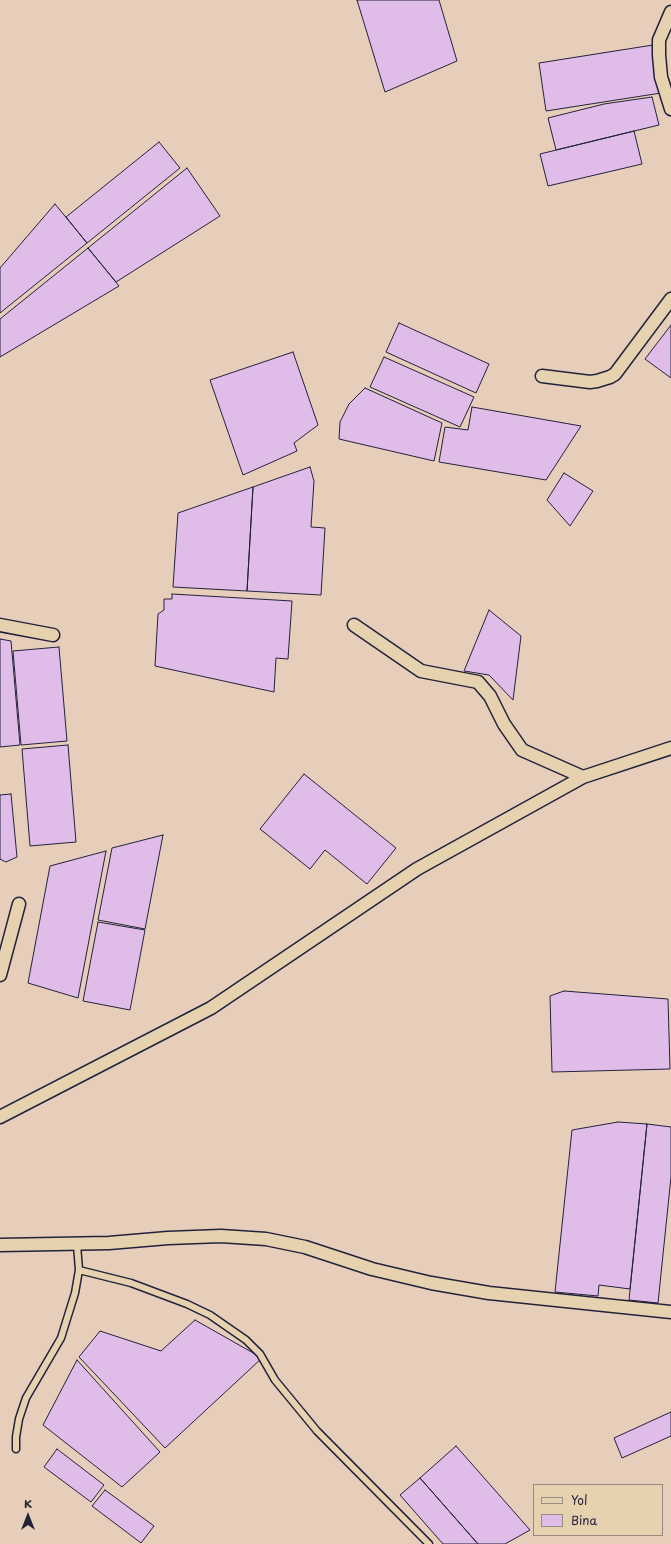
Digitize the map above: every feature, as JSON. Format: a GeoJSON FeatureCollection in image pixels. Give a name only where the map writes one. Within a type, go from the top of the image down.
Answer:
{"type":"FeatureCollection","features":[{"type":"Feature","properties":{"kind":"street"},"geometry":{"type":"LineString","coordinates":[[671,12],[659,40],[659,55],[662,78],[671,109]]}},
{"type":"Feature","properties":{"kind":"street"},"geometry":{"type":"LineString","coordinates":[[542,376],[590,382],[610,377],[615,374],[671,299]]}},
{"type":"Feature","properties":{"kind":"street"},"geometry":{"type":"LineString","coordinates":[[0,625],[53,635]]}},
{"type":"Feature","properties":{"kind":"street"},"geometry":{"type":"LineString","coordinates":[[354,625],[421,671],[478,682],[490,696],[504,724],[522,750],[583,777]]}},
{"type":"Feature","properties":{"kind":"street"},"geometry":{"type":"LineString","coordinates":[[0,1117],[211,1008],[417,868],[583,777],[671,748]]}},
{"type":"Feature","properties":{"kind":"street"},"geometry":{"type":"LineString","coordinates":[[0,975],[19,904]]}},
{"type":"Feature","properties":{"kind":"street"},"geometry":{"type":"LineString","coordinates":[[0,1245],[77,1245],[195,1236],[236,1236],[266,1239],[305,1247],[372,1269],[431,1283],[489,1293],[671,1312]]}},
{"type":"Feature","properties":{"kind":"lane"},"geometry":{"type":"LineString","coordinates":[[16,1449],[19,1419],[26,1398],[61,1338],[75,1293],[79,1270],[77,1245]]}},
{"type":"Feature","properties":{"kind":"lane"},"geometry":{"type":"LineString","coordinates":[[79,1270],[131,1283],[188,1304],[210,1315],[246,1340],[260,1354],[275,1380],[317,1431],[429,1544]]}},
{"type":"Feature","properties":{"kind":"building"},"geometry":{"type":"Polygon","coordinates":[[[357,0],[439,0],[457,61],[385,92],[357,0]]]}},
{"type":"Feature","properties":{"kind":"building"},"geometry":{"type":"Polygon","coordinates":[[[653,45],[661,93],[546,111],[539,63],[653,45]]]}},
{"type":"Feature","properties":{"kind":"building"},"geometry":{"type":"Polygon","coordinates":[[[652,97],[659,125],[556,150],[548,118],[604,104],[652,97]]]}},
{"type":"Feature","properties":{"kind":"building"},"geometry":{"type":"Polygon","coordinates":[[[634,131],[642,164],[548,186],[540,154],[634,131]]]}},
{"type":"Feature","properties":{"kind":"building"},"geometry":{"type":"Polygon","coordinates":[[[159,142],[180,168],[87,243],[66,217],[159,142]]]}},
{"type":"Feature","properties":{"kind":"building"},"geometry":{"type":"Polygon","coordinates":[[[187,168],[220,216],[116,282],[88,248],[187,168]]]}},
{"type":"Feature","properties":{"kind":"building"},"geometry":{"type":"Polygon","coordinates":[[[55,204],[87,243],[0,313],[0,268],[55,204]]]}},
{"type":"Feature","properties":{"kind":"building"},"geometry":{"type":"Polygon","coordinates":[[[88,248],[119,286],[0,357],[0,319],[88,248]]]}},
{"type":"Feature","properties":{"kind":"building"},"geometry":{"type":"Polygon","coordinates":[[[399,323],[489,364],[476,393],[386,352],[399,323]]]}},
{"type":"Feature","properties":{"kind":"building"},"geometry":{"type":"Polygon","coordinates":[[[671,325],[671,378],[645,359],[671,325]]]}},
{"type":"Feature","properties":{"kind":"building"},"geometry":{"type":"Polygon","coordinates":[[[293,352],[318,425],[294,443],[297,451],[243,475],[210,380],[293,352]]]}},
{"type":"Feature","properties":{"kind":"building"},"geometry":{"type":"Polygon","coordinates":[[[384,357],[474,397],[460,427],[370,387],[384,357]]]}},
{"type":"Feature","properties":{"kind":"building"},"geometry":{"type":"Polygon","coordinates":[[[365,388],[442,423],[434,461],[339,439],[340,422],[349,404],[365,388]]]}},
{"type":"Feature","properties":{"kind":"building"},"geometry":{"type":"Polygon","coordinates":[[[472,407],[581,426],[546,480],[439,462],[445,427],[468,430],[472,407]]]}},
{"type":"Feature","properties":{"kind":"building"},"geometry":{"type":"Polygon","coordinates":[[[310,467],[314,481],[311,527],[325,528],[321,595],[247,591],[253,487],[310,467]]]}},
{"type":"Feature","properties":{"kind":"building"},"geometry":{"type":"Polygon","coordinates":[[[564,473],[593,491],[570,526],[547,500],[564,473]]]}},
{"type":"Feature","properties":{"kind":"building"},"geometry":{"type":"Polygon","coordinates":[[[253,487],[247,591],[173,587],[178,513],[253,487]]]}},
{"type":"Feature","properties":{"kind":"building"},"geometry":{"type":"Polygon","coordinates":[[[172,594],[292,601],[288,659],[276,658],[274,692],[155,666],[158,614],[164,610],[164,599],[172,599],[172,594]]]}},
{"type":"Feature","properties":{"kind":"building"},"geometry":{"type":"Polygon","coordinates":[[[489,610],[521,636],[513,700],[489,675],[464,671],[489,610]]]}},
{"type":"Feature","properties":{"kind":"building"},"geometry":{"type":"Polygon","coordinates":[[[0,639],[11,641],[20,745],[0,747],[0,639]]]}},
{"type":"Feature","properties":{"kind":"building"},"geometry":{"type":"Polygon","coordinates":[[[59,647],[67,741],[21,745],[13,651],[59,647]]]}},
{"type":"Feature","properties":{"kind":"building"},"geometry":{"type":"Polygon","coordinates":[[[68,745],[76,842],[30,846],[22,749],[68,745]]]}},
{"type":"Feature","properties":{"kind":"building"},"geometry":{"type":"Polygon","coordinates":[[[304,774],[396,848],[367,884],[325,850],[310,869],[260,829],[304,774]]]}},
{"type":"Feature","properties":{"kind":"building"},"geometry":{"type":"Polygon","coordinates":[[[11,794],[17,857],[6,862],[0,859],[0,795],[11,794]]]}},
{"type":"Feature","properties":{"kind":"building"},"geometry":{"type":"Polygon","coordinates":[[[163,835],[145,929],[98,920],[112,848],[163,835]]]}},
{"type":"Feature","properties":{"kind":"building"},"geometry":{"type":"Polygon","coordinates":[[[106,851],[78,998],[28,983],[50,866],[106,851]]]}},
{"type":"Feature","properties":{"kind":"building"},"geometry":{"type":"Polygon","coordinates":[[[98,922],[145,930],[130,1010],[83,1001],[98,922]]]}},
{"type":"Feature","properties":{"kind":"building"},"geometry":{"type":"Polygon","coordinates":[[[564,991],[668,999],[670,1069],[552,1072],[550,996],[564,991]]]}},
{"type":"Feature","properties":{"kind":"building"},"geometry":{"type":"Polygon","coordinates":[[[618,1122],[647,1124],[630,1289],[599,1285],[598,1296],[555,1292],[572,1130],[618,1122]]]}},
{"type":"Feature","properties":{"kind":"building"},"geometry":{"type":"Polygon","coordinates":[[[647,1124],[671,1127],[671,1177],[658,1303],[629,1300],[647,1124]]]}},
{"type":"Feature","properties":{"kind":"building"},"geometry":{"type":"Polygon","coordinates":[[[195,1320],[262,1358],[165,1448],[79,1357],[100,1331],[161,1351],[195,1320]]]}},
{"type":"Feature","properties":{"kind":"building"},"geometry":{"type":"Polygon","coordinates":[[[77,1360],[160,1452],[122,1487],[43,1425],[77,1360]]]}},
{"type":"Feature","properties":{"kind":"building"},"geometry":{"type":"Polygon","coordinates":[[[671,1412],[671,1436],[622,1458],[614,1438],[671,1412]]]}},
{"type":"Feature","properties":{"kind":"building"},"geometry":{"type":"Polygon","coordinates":[[[456,1446],[530,1530],[505,1544],[478,1544],[420,1478],[456,1446]]]}},
{"type":"Feature","properties":{"kind":"building"},"geometry":{"type":"Polygon","coordinates":[[[57,1449],[104,1485],[91,1502],[44,1467],[57,1449]]]}},
{"type":"Feature","properties":{"kind":"building"},"geometry":{"type":"Polygon","coordinates":[[[420,1478],[478,1544],[443,1544],[400,1495],[420,1478]]]}},
{"type":"Feature","properties":{"kind":"building"},"geometry":{"type":"Polygon","coordinates":[[[105,1490],[154,1526],[141,1543],[92,1506],[105,1490]]]}}]}
